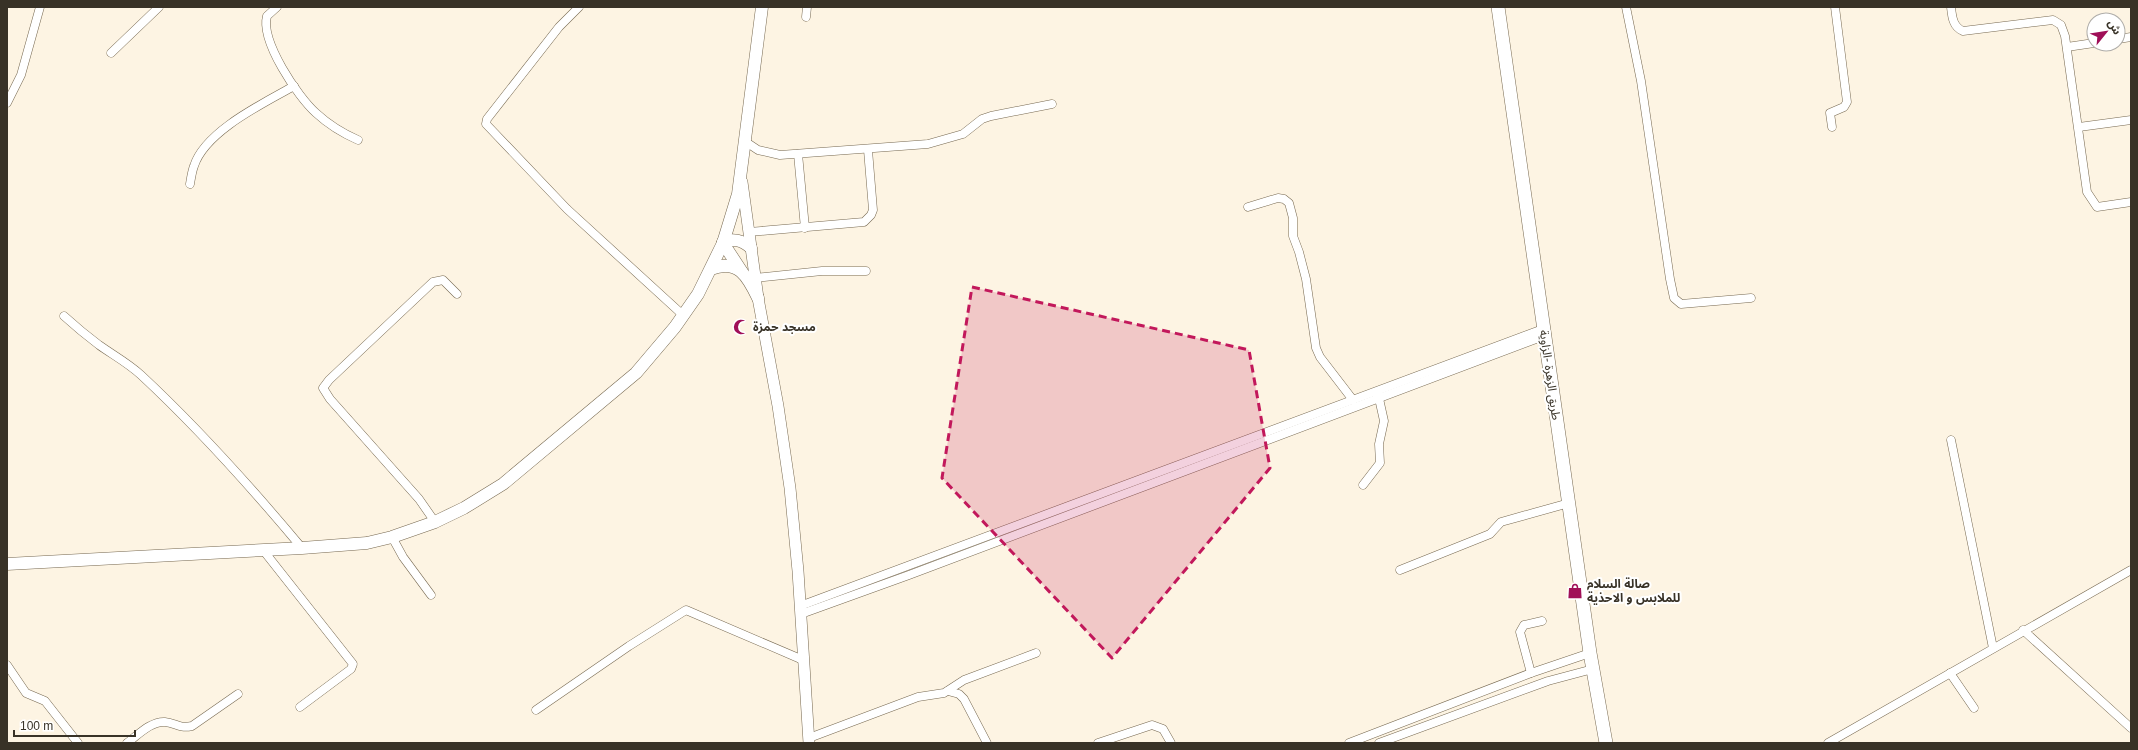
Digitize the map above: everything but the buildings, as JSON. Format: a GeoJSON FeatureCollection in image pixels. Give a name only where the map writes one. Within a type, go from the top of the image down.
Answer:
{"type":"FeatureCollection","features":[{"type":"Feature","properties":{"kind":"main road"},"geometry":{"type":"LineString","coordinates":[[7,564],[302,548],[366,542],[392,537],[435,522],[464,508],[503,484],[563,436],[636,373],[657,350],[684,316],[711,269],[723,242],[734,209],[741,178],[762,7]]}},
{"type":"Feature","properties":{"kind":"main road","name":"طريق الزهرة -الزاوية"},"geometry":{"type":"LineString","coordinates":[[1498,7],[1590,653],[1606,743]]}},
{"type":"Feature","properties":{"kind":"main road"},"geometry":{"type":"LineString","coordinates":[[723,242],[735,240],[741,241],[751,248]]}},
{"type":"Feature","properties":{"kind":"main road"},"geometry":{"type":"LineString","coordinates":[[723,242],[750,282],[758,298]]}},
{"type":"Feature","properties":{"kind":"main road"},"geometry":{"type":"LineString","coordinates":[[711,269],[727,266],[742,272]]}},
{"type":"Feature","properties":{"kind":"street"},"geometry":{"type":"LineString","coordinates":[[7,103],[21,75],[40,7]]}},
{"type":"Feature","properties":{"kind":"street"},"geometry":{"type":"LineString","coordinates":[[111,53],[159,7]]}},
{"type":"Feature","properties":{"kind":"street"},"geometry":{"type":"LineString","coordinates":[[277,7],[266,16],[266,28],[273,51],[294,86],[315,112],[337,130],[358,140]]}},
{"type":"Feature","properties":{"kind":"street"},"geometry":{"type":"LineString","coordinates":[[579,7],[560,27],[487,119],[486,124],[567,209],[684,316]]}},
{"type":"Feature","properties":{"kind":"street"},"geometry":{"type":"LineString","coordinates":[[806,17],[807,7]]}},
{"type":"Feature","properties":{"kind":"street"},"geometry":{"type":"LineString","coordinates":[[1626,7],[1641,81],[1670,280],[1674,298],[1681,304],[1751,298]]}},
{"type":"Feature","properties":{"kind":"street"},"geometry":{"type":"LineString","coordinates":[[1832,127],[1830,113],[1844,107],[1847,102],[1835,7]]}},
{"type":"Feature","properties":{"kind":"street"},"geometry":{"type":"LineString","coordinates":[[1951,7],[1953,22],[1957,29],[1963,31],[2053,20],[2061,25],[2067,47],[2087,192],[2092,203],[2097,207],[2131,202]]}},
{"type":"Feature","properties":{"kind":"street"},"geometry":{"type":"LineString","coordinates":[[2067,47],[2086,44]]}},
{"type":"Feature","properties":{"kind":"street"},"geometry":{"type":"LineString","coordinates":[[190,184],[197,158],[223,129],[251,110],[294,86]]}},
{"type":"Feature","properties":{"kind":"street"},"geometry":{"type":"LineString","coordinates":[[746,142],[758,150],[772,154],[868,150],[928,144],[963,134],[982,119],[991,116],[1052,104]]}},
{"type":"Feature","properties":{"kind":"street"},"geometry":{"type":"LineString","coordinates":[[2079,127],[2131,120]]}},
{"type":"Feature","properties":{"kind":"street"},"geometry":{"type":"LineString","coordinates":[[749,232],[860,224],[868,219],[873,210],[868,150]]}},
{"type":"Feature","properties":{"kind":"street"},"geometry":{"type":"LineString","coordinates":[[798,154],[805,228]]}},
{"type":"Feature","properties":{"kind":"street"},"geometry":{"type":"LineString","coordinates":[[741,178],[758,298],[785,454],[795,530],[809,740],[918,697],[948,691],[964,680],[1036,653]]}},
{"type":"Feature","properties":{"kind":"street"},"geometry":{"type":"LineString","coordinates":[[1248,207],[1278,198],[1284,198],[1289,203],[1292,214],[1293,236],[1306,279],[1316,348],[1353,400]]}},
{"type":"Feature","properties":{"kind":"street"},"geometry":{"type":"LineString","coordinates":[[755,278],[819,271],[866,271]]}},
{"type":"Feature","properties":{"kind":"street"},"geometry":{"type":"LineString","coordinates":[[435,522],[418,500],[330,399],[323,388],[329,380],[434,282],[442,280],[457,294]]}},
{"type":"Feature","properties":{"kind":"street"},"geometry":{"type":"LineString","coordinates":[[64,316],[99,345],[113,353],[140,374],[200,432],[249,484],[302,548]]}},
{"type":"Feature","properties":{"kind":"street"},"geometry":{"type":"LineString","coordinates":[[801,610],[1544,332]]}},
{"type":"Feature","properties":{"kind":"street"},"geometry":{"type":"LineString","coordinates":[[801,610],[1353,400],[1378,395]]}},
{"type":"Feature","properties":{"kind":"street"},"geometry":{"type":"LineString","coordinates":[[1363,484],[1380,463],[1379,444],[1384,421],[1378,395]]}},
{"type":"Feature","properties":{"kind":"street"},"geometry":{"type":"LineString","coordinates":[[1951,440],[1993,648]]}},
{"type":"Feature","properties":{"kind":"street"},"geometry":{"type":"LineString","coordinates":[[1400,570],[1490,534],[1501,522],[1569,504]]}},
{"type":"Feature","properties":{"kind":"street"},"geometry":{"type":"LineString","coordinates":[[392,537],[403,558],[431,595]]}},
{"type":"Feature","properties":{"kind":"street"},"geometry":{"type":"LineString","coordinates":[[263,550],[353,664],[351,669],[300,707]]}},
{"type":"Feature","properties":{"kind":"street"},"geometry":{"type":"LineString","coordinates":[[1828,743],[2023,630],[2131,570]]}},
{"type":"Feature","properties":{"kind":"street"},"geometry":{"type":"LineString","coordinates":[[536,710],[629,646],[686,610],[803,660]]}},
{"type":"Feature","properties":{"kind":"street"},"geometry":{"type":"LineString","coordinates":[[1530,673],[1520,632],[1524,625],[1542,621]]}},
{"type":"Feature","properties":{"kind":"street"},"geometry":{"type":"LineString","coordinates":[[2023,630],[2131,728]]}},
{"type":"Feature","properties":{"kind":"street"},"geometry":{"type":"LineString","coordinates":[[1349,743],[1530,673],[1590,653]]}},
{"type":"Feature","properties":{"kind":"street"},"geometry":{"type":"LineString","coordinates":[[7,665],[26,693],[45,702],[78,743]]}},
{"type":"Feature","properties":{"kind":"street"},"geometry":{"type":"LineString","coordinates":[[1543,669],[1548,681]]}},
{"type":"Feature","properties":{"kind":"street"},"geometry":{"type":"LineString","coordinates":[[1379,743],[1548,681],[1593,669]]}},
{"type":"Feature","properties":{"kind":"street"},"geometry":{"type":"LineString","coordinates":[[1950,673],[1974,708]]}},
{"type":"Feature","properties":{"kind":"street"},"geometry":{"type":"LineString","coordinates":[[948,691],[959,694],[964,699],[987,743]]}},
{"type":"Feature","properties":{"kind":"street"},"geometry":{"type":"LineString","coordinates":[[127,743],[157,723],[166,722],[185,728],[192,726],[238,694]]}},
{"type":"Feature","properties":{"kind":"street"},"geometry":{"type":"LineString","coordinates":[[1098,743],[1152,725],[1163,728],[1171,743]]}},
{"type":"Feature","properties":{"kind":"highlighted area"},"geometry":{"type":"Polygon","coordinates":[[[972,287],[1249,350],[1270,468],[1112,658],[942,478],[972,287]]]}},
{"type":"Feature","properties":{"kind":"place","name":"مسجد حمزة"},"geometry":{"type":"Point","coordinates":[741,327]}},
{"type":"Feature","properties":{"kind":"place","name":"صالة السلام للملابس و الاحذية"},"geometry":{"type":"Point","coordinates":[1575,591]}}]}
